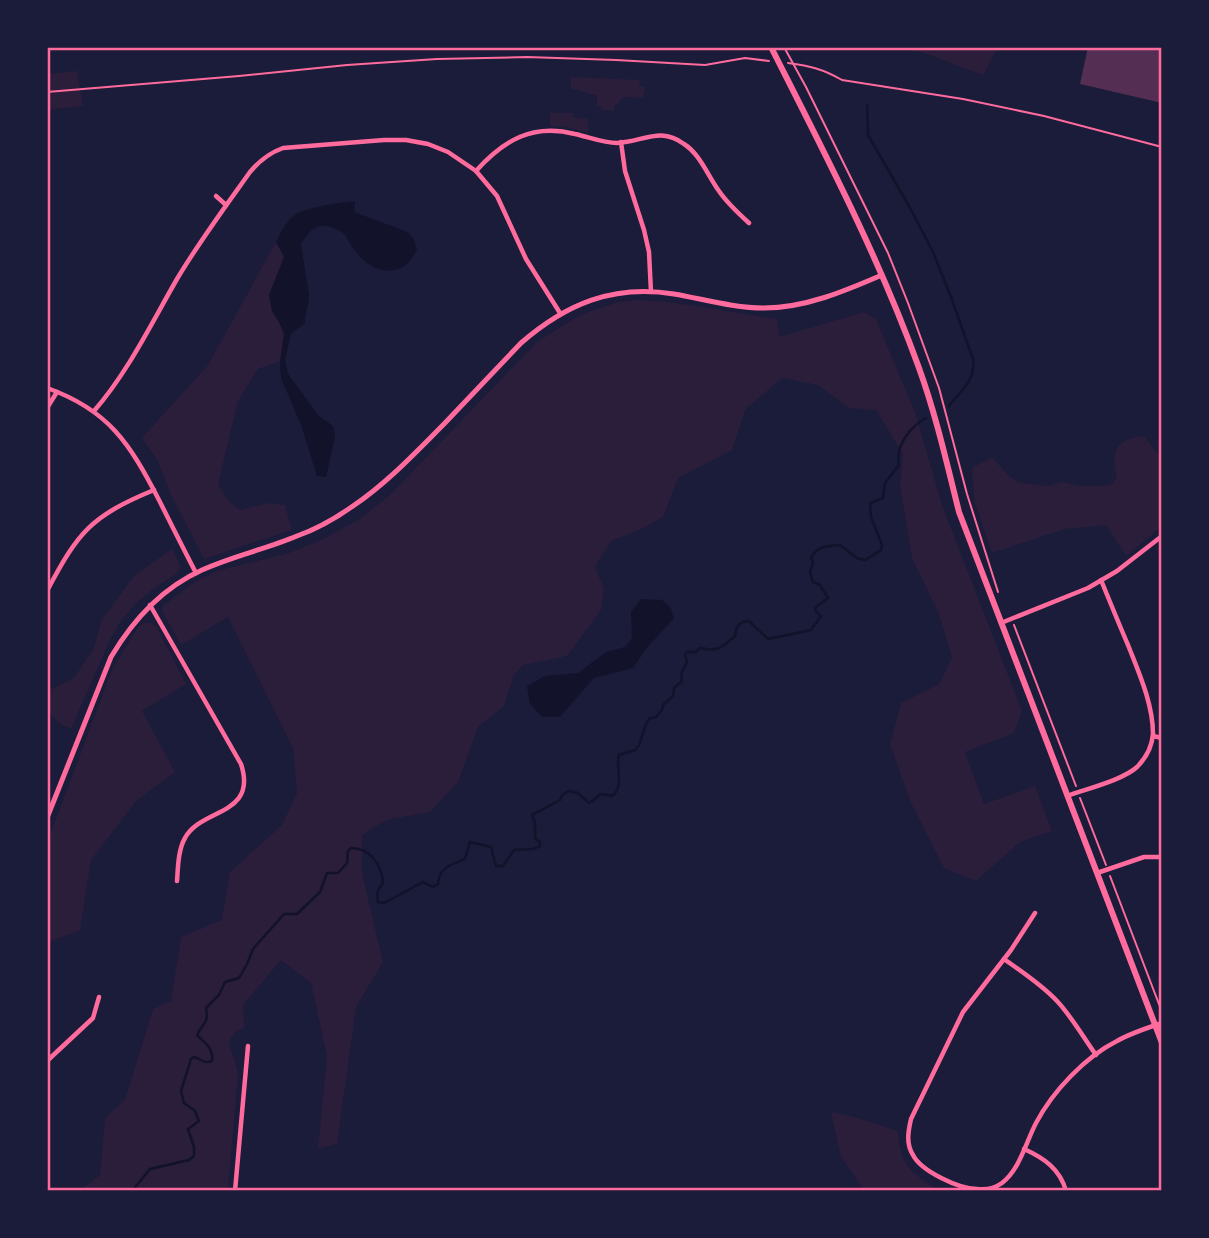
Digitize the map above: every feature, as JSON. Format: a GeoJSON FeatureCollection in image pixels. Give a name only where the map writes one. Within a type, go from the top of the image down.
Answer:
{"type":"FeatureCollection","features":[{"type":"Feature","properties":{"kind":"main road"},"geometry":{"type":"LineString","coordinates":[[771,47],[882,275],[919,369],[959,512],[1097,873],[1159,1024],[1162,1042]]}},
{"type":"Feature","properties":{"kind":"street"},"geometry":{"type":"LineString","coordinates":[[476,171],[498,148],[512,140],[544,130],[561,130],[613,143],[667,135],[687,145],[720,194],[749,223]]}},
{"type":"Feature","properties":{"kind":"street"},"geometry":{"type":"LineString","coordinates":[[94,411],[122,374],[183,270],[226,205],[258,161],[283,148],[406,140],[428,144],[448,152],[476,171],[496,196],[526,259],[560,313]]}},
{"type":"Feature","properties":{"kind":"street"},"geometry":{"type":"LineString","coordinates":[[621,142],[625,171],[649,253],[652,292]]}},
{"type":"Feature","properties":{"kind":"street"},"geometry":{"type":"LineString","coordinates":[[216,196],[226,205]]}},
{"type":"Feature","properties":{"kind":"street"},"geometry":{"type":"LineString","coordinates":[[47,818],[111,657],[122,638],[150,605],[196,573],[224,560],[299,536],[354,505],[404,465],[540,326],[576,306],[624,293],[671,293],[751,307],[790,307],[882,275]]}},
{"type":"Feature","properties":{"kind":"street"},"geometry":{"type":"LineString","coordinates":[[47,388],[72,397],[94,411],[130,447],[196,573]]}},
{"type":"Feature","properties":{"kind":"street"},"geometry":{"type":"LineString","coordinates":[[47,408],[57,392]]}},
{"type":"Feature","properties":{"kind":"street"},"geometry":{"type":"LineString","coordinates":[[47,591],[73,544],[88,527],[126,501],[154,490]]}},
{"type":"Feature","properties":{"kind":"street"},"geometry":{"type":"LineString","coordinates":[[1001,623],[1058,601],[1101,580],[1162,536]]}},
{"type":"Feature","properties":{"kind":"street"},"geometry":{"type":"LineString","coordinates":[[1068,796],[1135,769],[1149,750],[1153,736],[1144,689],[1101,580]]}},
{"type":"Feature","properties":{"kind":"street"},"geometry":{"type":"LineString","coordinates":[[150,605],[244,773],[244,783],[236,801],[184,838],[177,881]]}},
{"type":"Feature","properties":{"kind":"street"},"geometry":{"type":"LineString","coordinates":[[1153,736],[1162,738]]}},
{"type":"Feature","properties":{"kind":"street"},"geometry":{"type":"LineString","coordinates":[[1097,873],[1144,858],[1162,857]]}},
{"type":"Feature","properties":{"kind":"street"},"geometry":{"type":"LineString","coordinates":[[1035,913],[963,1012],[911,1119],[908,1144],[920,1165],[962,1186],[987,1189],[999,1185],[1009,1177],[1041,1115],[1070,1077],[1116,1041],[1159,1024]]}},
{"type":"Feature","properties":{"kind":"street"},"geometry":{"type":"LineString","coordinates":[[1004,959],[1056,1000],[1096,1055]]}},
{"type":"Feature","properties":{"kind":"street"},"geometry":{"type":"LineString","coordinates":[[47,1060],[93,1018],[99,997]]}},
{"type":"Feature","properties":{"kind":"street"},"geometry":{"type":"LineString","coordinates":[[235,1191],[247,1046]]}},
{"type":"Feature","properties":{"kind":"street"},"geometry":{"type":"LineString","coordinates":[[1024,1149],[1047,1161],[1057,1172],[1066,1191]]}},
{"type":"Feature","properties":{"kind":"path"},"geometry":{"type":"LineString","coordinates":[[47,92],[437,59],[527,57],[705,65],[745,58]]}},
{"type":"Feature","properties":{"kind":"path"},"geometry":{"type":"LineString","coordinates":[[813,66],[842,79],[1017,110],[1162,147]]}},
{"type":"Feature","properties":{"kind":"path"},"geometry":{"type":"LineString","coordinates":[[1012,619],[1162,1012]]}},
{"type":"Feature","properties":{"kind":"shaded area"},"geometry":{"type":"Polygon","coordinates":[[[896,47],[998,47],[983,75],[924,53],[896,47]]]}},
{"type":"Feature","properties":{"kind":"shaded area"},"geometry":{"type":"Polygon","coordinates":[[[77,71],[83,106],[47,110],[47,74],[77,71]]]}},
{"type":"Feature","properties":{"kind":"shaded area"},"geometry":{"type":"Polygon","coordinates":[[[571,77],[640,80],[639,86],[645,87],[643,97],[623,97],[615,104],[614,111],[601,110],[601,106],[597,106],[597,95],[571,89],[571,77]]]}},
{"type":"Feature","properties":{"kind":"shaded area"},"geometry":{"type":"Polygon","coordinates":[[[550,113],[573,113],[573,117],[588,119],[588,133],[550,126],[550,113]]]}},
{"type":"Feature","properties":{"kind":"shaded area"},"geometry":{"type":"Polygon","coordinates":[[[355,201],[354,212],[408,232],[417,249],[405,266],[381,270],[360,257],[344,234],[332,227],[316,228],[301,243],[309,302],[305,323],[291,334],[285,360],[288,374],[319,416],[333,426],[335,437],[326,477],[317,476],[301,425],[281,378],[280,361],[284,334],[272,311],[269,295],[284,257],[276,242],[296,214],[321,206],[355,201]]]}},
{"type":"Feature","properties":{"kind":"shaded area"},"geometry":{"type":"Polygon","coordinates":[[[276,242],[285,256],[269,295],[272,311],[284,334],[280,361],[258,369],[238,401],[218,484],[228,501],[240,510],[268,503],[285,505],[292,530],[204,559],[170,493],[158,461],[142,438],[208,365],[276,242]]]}},
{"type":"Feature","properties":{"kind":"shaded area"},"geometry":{"type":"Polygon","coordinates":[[[618,302],[669,302],[777,319],[779,337],[864,312],[876,319],[915,412],[942,505],[1022,711],[1014,733],[965,752],[984,804],[1035,786],[1052,831],[1020,842],[976,881],[944,868],[911,803],[890,744],[901,703],[939,684],[952,658],[939,614],[912,558],[900,486],[903,454],[876,410],[849,408],[818,385],[782,378],[745,410],[732,450],[678,478],[663,517],[611,541],[595,567],[604,589],[601,610],[567,656],[523,665],[514,675],[504,706],[478,727],[458,782],[430,812],[386,820],[362,835],[362,873],[383,962],[356,1007],[337,1144],[318,1149],[327,1056],[311,983],[281,960],[243,1005],[244,1028],[235,1032],[229,1041],[238,1075],[228,1188],[209,1191],[79,1191],[100,1175],[105,1118],[125,1100],[153,1009],[171,1001],[181,937],[222,920],[230,872],[282,825],[297,793],[293,748],[228,617],[181,645],[162,611],[163,606],[192,584],[216,571],[289,553],[358,520],[390,495],[537,342],[580,315],[618,302]]]}},
{"type":"Feature","properties":{"kind":"shaded area"},"geometry":{"type":"Polygon","coordinates":[[[1144,436],[1162,459],[1162,526],[1126,556],[1106,525],[1064,529],[992,553],[974,500],[972,468],[992,457],[1018,482],[1047,486],[1062,482],[1080,486],[1112,484],[1117,477],[1114,460],[1117,448],[1127,440],[1144,436]]]}},
{"type":"Feature","properties":{"kind":"shaded area"},"geometry":{"type":"Polygon","coordinates":[[[172,549],[181,567],[177,573],[135,604],[120,622],[71,729],[59,722],[49,710],[47,691],[74,678],[94,648],[101,621],[134,576],[172,549]]]}},
{"type":"Feature","properties":{"kind":"shaded area"},"geometry":{"type":"Polygon","coordinates":[[[641,599],[662,600],[670,607],[674,618],[633,668],[594,678],[560,717],[542,717],[530,704],[527,686],[545,676],[578,673],[606,652],[625,647],[632,638],[631,612],[641,599]]]}},
{"type":"Feature","properties":{"kind":"shaded area"},"geometry":{"type":"Polygon","coordinates":[[[143,623],[156,626],[186,684],[142,711],[175,772],[136,801],[91,860],[80,930],[47,943],[47,843],[112,670],[143,623]]]}},
{"type":"Feature","properties":{"kind":"shaded area"},"geometry":{"type":"Polygon","coordinates":[[[831,1112],[898,1131],[900,1150],[906,1164],[917,1176],[933,1186],[931,1191],[865,1191],[841,1157],[831,1112]]]}},
{"type":"Feature","properties":{"kind":"building"},"geometry":{"type":"Polygon","coordinates":[[[1088,47],[1162,47],[1162,103],[1080,84],[1088,47]]]}},
{"type":"Feature","properties":{"kind":"waterway"},"geometry":{"type":"LineString","coordinates":[[867,105],[868,135],[933,252],[973,359],[970,379],[949,406]]}},
{"type":"Feature","properties":{"kind":"waterway"},"geometry":{"type":"LineString","coordinates":[[132,1191],[150,1169],[189,1160],[194,1156],[188,1129],[199,1121],[195,1111],[184,1103],[181,1091],[191,1059],[194,1057],[205,1062],[212,1061],[210,1049],[197,1035],[206,1020],[206,1008],[219,995],[225,982],[239,978],[253,949],[284,914],[297,914],[320,892],[327,873],[338,873],[347,863],[348,851],[351,848],[364,851],[374,859],[383,883],[377,899],[378,902],[384,903],[423,882],[433,887],[438,884],[443,870],[465,859],[470,842],[491,847],[496,866],[503,866],[514,850],[540,846],[540,842],[535,838],[532,815],[560,800],[563,794],[569,791],[578,793],[589,803],[600,794],[612,796],[619,782],[619,755],[635,750],[649,719],[656,717],[663,705],[673,696],[674,688],[682,681],[681,674],[687,662],[687,652],[696,652],[700,648],[719,648],[735,636],[739,625],[746,621],[768,639],[811,630],[821,616],[815,608],[828,598],[820,585],[813,582],[810,572],[813,554],[823,547],[840,545],[857,558],[865,560],[881,550],[882,545],[871,517],[870,503],[883,498],[885,483],[899,465],[899,451],[905,438],[914,426],[926,418]]}}]}
